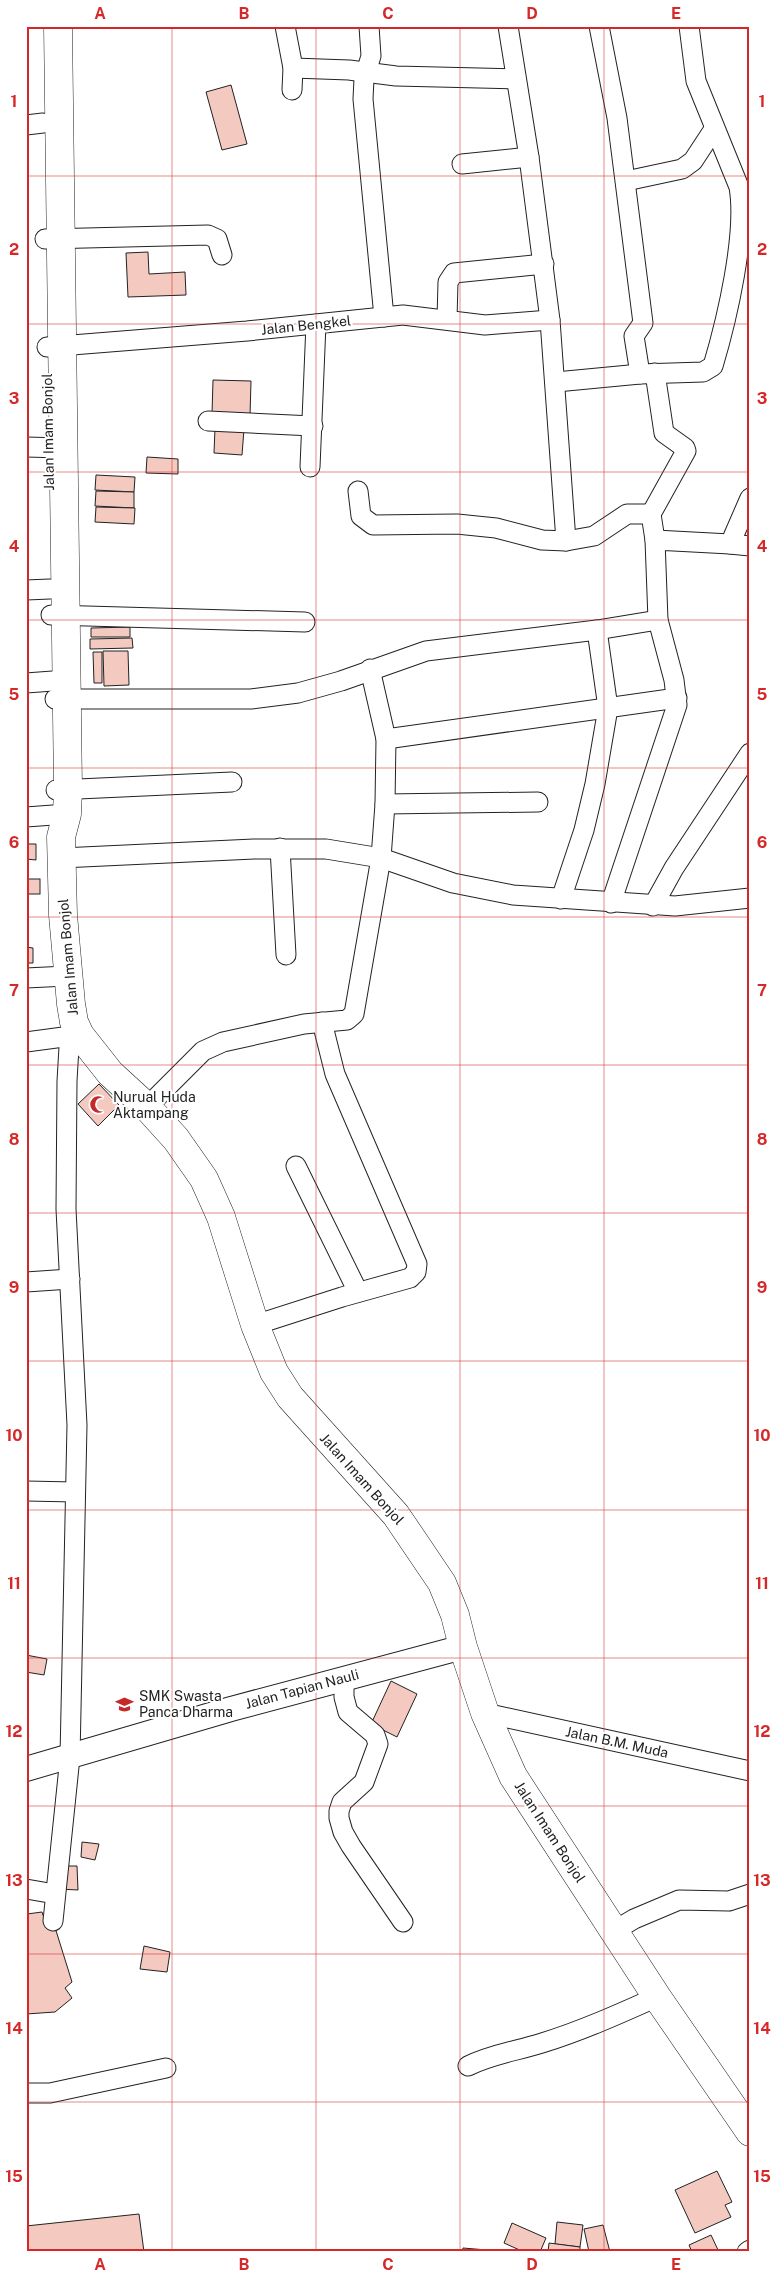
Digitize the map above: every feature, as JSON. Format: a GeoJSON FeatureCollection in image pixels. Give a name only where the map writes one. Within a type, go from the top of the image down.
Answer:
{"type":"FeatureCollection","features":[{"type":"Feature","properties":{"kind":"highway","name":"Jalan Imam Bonjol"},"geometry":{"type":"LineString","coordinates":[[41,26],[43,124],[51,167],[54,346],[46,448],[48,602],[58,693],[67,976],[73,1029],[104,1066],[147,1107],[176,1139],[204,1179],[221,1217],[256,1325],[274,1372],[290,1398],[396,1515],[442,1583],[455,1615],[463,1647],[485,1713],[514,1776],[657,1997],[750,2132]]}},
{"type":"Feature","properties":{"kind":"highway","name":"Jalan Imam Bonjol"},"geometry":{"type":"LineString","coordinates":[[43,124],[58,26]]}},
{"type":"Feature","properties":{"kind":"main road","name":"Jalan Tapian Nauli"},"geometry":{"type":"LineString","coordinates":[[26,1769],[344,1677],[463,1647]]}},
{"type":"Feature","properties":{"kind":"street"},"geometry":{"type":"LineString","coordinates":[[285,26],[293,68],[292,90]]}},
{"type":"Feature","properties":{"kind":"street"},"geometry":{"type":"LineString","coordinates":[[369,26],[371,56],[366,72],[363,99],[384,317]]}},
{"type":"Feature","properties":{"kind":"street"},"geometry":{"type":"LineString","coordinates":[[508,26],[544,264],[556,382],[566,541]]}},
{"type":"Feature","properties":{"kind":"street"},"geometry":{"type":"LineString","coordinates":[[599,26],[617,118],[643,323],[634,338],[647,373],[664,433],[685,448],[686,451],[651,514],[655,540],[658,620],[677,698],[675,714],[611,903]]}},
{"type":"Feature","properties":{"kind":"street"},"geometry":{"type":"LineString","coordinates":[[556,382],[647,373],[703,372],[711,368],[714,362],[739,244],[742,201],[740,187],[714,129],[696,81],[689,26]]}},
{"type":"Feature","properties":{"kind":"street"},"geometry":{"type":"LineString","coordinates":[[293,68],[349,70],[396,76],[516,79]]}},
{"type":"Feature","properties":{"kind":"street"},"geometry":{"type":"LineString","coordinates":[[626,181],[682,169],[693,161],[714,129]]}},
{"type":"Feature","properties":{"kind":"street"},"geometry":{"type":"LineString","coordinates":[[462,164],[529,157]]}},
{"type":"Feature","properties":{"kind":"street"},"geometry":{"type":"LineString","coordinates":[[52,239],[208,235],[217,239],[222,255]]}},
{"type":"Feature","properties":{"kind":"street"},"geometry":{"type":"LineString","coordinates":[[448,319],[448,282],[454,273],[544,264]]}},
{"type":"Feature","properties":{"kind":"street","name":"Jalan Bengkel"},"geometry":{"type":"LineString","coordinates":[[54,346],[403,315],[448,319],[484,325],[550,320]]}},
{"type":"Feature","properties":{"kind":"street"},"geometry":{"type":"LineString","coordinates":[[310,467],[316,324]]}},
{"type":"Feature","properties":{"kind":"street"},"geometry":{"type":"LineString","coordinates":[[208,421],[313,426]]}},
{"type":"Feature","properties":{"kind":"street"},"geometry":{"type":"LineString","coordinates":[[358,491],[361,516],[373,524],[457,524],[496,528],[542,540],[566,541],[594,536],[627,514],[651,514]]}},
{"type":"Feature","properties":{"kind":"street"},"geometry":{"type":"LineString","coordinates":[[730,544],[750,498]]}},
{"type":"Feature","properties":{"kind":"street"},"geometry":{"type":"LineString","coordinates":[[655,540],[750,546]]}},
{"type":"Feature","properties":{"kind":"street"},"geometry":{"type":"LineString","coordinates":[[48,602],[305,622]]}},
{"type":"Feature","properties":{"kind":"street"},"geometry":{"type":"LineString","coordinates":[[26,683],[58,693],[251,699],[298,693],[341,681],[370,669],[426,651],[597,630],[658,620]]}},
{"type":"Feature","properties":{"kind":"street"},"geometry":{"type":"LineString","coordinates":[[561,900],[586,821],[608,708],[597,630]]}},
{"type":"Feature","properties":{"kind":"street"},"geometry":{"type":"LineString","coordinates":[[147,1107],[203,1051],[223,1042],[304,1024],[347,1020],[354,1014],[381,858],[385,804],[386,739],[370,669]]}},
{"type":"Feature","properties":{"kind":"street"},"geometry":{"type":"LineString","coordinates":[[386,739],[677,698]]}},
{"type":"Feature","properties":{"kind":"street"},"geometry":{"type":"LineString","coordinates":[[653,906],[674,868],[750,753]]}},
{"type":"Feature","properties":{"kind":"street"},"geometry":{"type":"LineString","coordinates":[[61,817],[232,782]]}},
{"type":"Feature","properties":{"kind":"street"},"geometry":{"type":"LineString","coordinates":[[385,804],[538,802]]}},
{"type":"Feature","properties":{"kind":"street"},"geometry":{"type":"LineString","coordinates":[[26,817],[61,817],[280,848],[326,849],[381,858],[453,883],[513,896],[653,906],[675,906],[750,898]]}},
{"type":"Feature","properties":{"kind":"street"},"geometry":{"type":"LineString","coordinates":[[280,848],[286,955]]}},
{"type":"Feature","properties":{"kind":"street"},"geometry":{"type":"LineString","coordinates":[[26,978],[67,976]]}},
{"type":"Feature","properties":{"kind":"street"},"geometry":{"type":"LineString","coordinates":[[256,1325],[358,1292],[410,1278],[416,1272],[417,1264],[335,1074],[322,1022]]}},
{"type":"Feature","properties":{"kind":"street"},"geometry":{"type":"LineString","coordinates":[[26,1042],[73,1029],[67,1081],[70,1279],[77,1425],[70,1757],[53,1921]]}},
{"type":"Feature","properties":{"kind":"street"},"geometry":{"type":"LineString","coordinates":[[296,1166],[358,1292]]}},
{"type":"Feature","properties":{"kind":"street"},"geometry":{"type":"LineString","coordinates":[[26,1282],[70,1279]]}},
{"type":"Feature","properties":{"kind":"street"},"geometry":{"type":"LineString","coordinates":[[26,1491],[75,1492]]}},
{"type":"Feature","properties":{"kind":"street"},"geometry":{"type":"LineString","coordinates":[[344,1677],[344,1697],[348,1712],[375,1735],[378,1744],[364,1782],[342,1802],[339,1818],[350,1846],[403,1922]]}},
{"type":"Feature","properties":{"kind":"street","name":"Jalan B.M. Muda"},"geometry":{"type":"LineString","coordinates":[[485,1713],[750,1771]]}},
{"type":"Feature","properties":{"kind":"street"},"geometry":{"type":"LineString","coordinates":[[26,1889],[55,1894]]}},
{"type":"Feature","properties":{"kind":"street"},"geometry":{"type":"LineString","coordinates":[[614,1931],[634,1919],[679,1900],[729,1901],[750,1894]]}},
{"type":"Feature","properties":{"kind":"street"},"geometry":{"type":"LineString","coordinates":[[468,2066],[484,2058],[540,2044],[590,2026],[657,1997]]}},
{"type":"Feature","properties":{"kind":"street"},"geometry":{"type":"LineString","coordinates":[[26,2093],[50,2093],[166,2068]]}},
{"type":"Feature","properties":{"kind":"street"},"geometry":{"type":"LineString","coordinates":[[746,2252],[750,2250]]}},
{"type":"Feature","properties":{"kind":"building"},"geometry":{"type":"Polygon","coordinates":[[[231,85],[247,144],[222,150],[206,92],[231,85]]]}},
{"type":"Feature","properties":{"kind":"building"},"geometry":{"type":"Polygon","coordinates":[[[148,252],[149,274],[185,272],[186,295],[128,297],[126,253],[148,252]]]}},
{"type":"Feature","properties":{"kind":"building"},"geometry":{"type":"Polygon","coordinates":[[[213,380],[251,381],[250,416],[212,414],[213,380]]]}},
{"type":"Feature","properties":{"kind":"building"},"geometry":{"type":"Polygon","coordinates":[[[215,428],[244,429],[242,455],[214,453],[215,428]]]}},
{"type":"Feature","properties":{"kind":"building"},"geometry":{"type":"Polygon","coordinates":[[[147,457],[178,459],[178,474],[146,473],[147,457]]]}},
{"type":"Feature","properties":{"kind":"building"},"geometry":{"type":"Polygon","coordinates":[[[96,475],[135,477],[134,492],[95,490],[96,475]]]}},
{"type":"Feature","properties":{"kind":"building"},"geometry":{"type":"Polygon","coordinates":[[[96,491],[134,492],[134,508],[95,506],[96,491]]]}},
{"type":"Feature","properties":{"kind":"building"},"geometry":{"type":"Polygon","coordinates":[[[96,507],[135,508],[134,524],[95,522],[96,507]]]}},
{"type":"Feature","properties":{"kind":"building"},"geometry":{"type":"Polygon","coordinates":[[[130,627],[130,637],[91,637],[91,628],[130,627]]]}},
{"type":"Feature","properties":{"kind":"building"},"geometry":{"type":"Polygon","coordinates":[[[132,638],[133,648],[90,649],[90,639],[132,638]]]}},
{"type":"Feature","properties":{"kind":"building"},"geometry":{"type":"Polygon","coordinates":[[[103,651],[128,651],[129,685],[104,686],[103,651]]]}},
{"type":"Feature","properties":{"kind":"building"},"geometry":{"type":"Polygon","coordinates":[[[93,652],[102,652],[102,683],[94,683],[93,652]]]}},
{"type":"Feature","properties":{"kind":"building"},"geometry":{"type":"Polygon","coordinates":[[[26,844],[36,844],[36,860],[26,859],[26,844]]]}},
{"type":"Feature","properties":{"kind":"building"},"geometry":{"type":"Polygon","coordinates":[[[26,879],[40,879],[40,894],[26,894],[26,879]]]}},
{"type":"Feature","properties":{"kind":"building"},"geometry":{"type":"Polygon","coordinates":[[[26,947],[33,948],[33,963],[26,963],[26,947]]]}},
{"type":"Feature","properties":{"kind":"building","name":"Nurual Huda Aktampang"},"geometry":{"type":"Polygon","coordinates":[[[99,1084],[119,1105],[98,1126],[78,1104],[99,1084]]]}},
{"type":"Feature","properties":{"kind":"building"},"geometry":{"type":"Polygon","coordinates":[[[26,1655],[47,1659],[44,1675],[26,1672],[26,1655]]]}},
{"type":"Feature","properties":{"kind":"building"},"geometry":{"type":"Polygon","coordinates":[[[391,1681],[417,1694],[397,1737],[371,1724],[391,1681]]]}},
{"type":"Feature","properties":{"kind":"building"},"geometry":{"type":"Polygon","coordinates":[[[82,1842],[99,1844],[95,1860],[81,1857],[82,1842]]]}},
{"type":"Feature","properties":{"kind":"building"},"geometry":{"type":"Polygon","coordinates":[[[63,1866],[77,1866],[78,1890],[59,1889],[63,1866]]]}},
{"type":"Feature","properties":{"kind":"building"},"geometry":{"type":"Polygon","coordinates":[[[26,1907],[27,1914],[42,1912],[46,1924],[53,1921],[72,1982],[65,1988],[72,1998],[55,2012],[26,2014],[26,1907]]]}},
{"type":"Feature","properties":{"kind":"building"},"geometry":{"type":"Polygon","coordinates":[[[144,1946],[170,1952],[167,1972],[140,1969],[144,1946]]]}},
{"type":"Feature","properties":{"kind":"building"},"geometry":{"type":"Polygon","coordinates":[[[717,2171],[732,2202],[725,2205],[731,2217],[695,2233],[675,2190],[717,2171]]]}},
{"type":"Feature","properties":{"kind":"building"},"geometry":{"type":"Polygon","coordinates":[[[139,2214],[144,2252],[26,2252],[26,2226],[139,2214]]]}},
{"type":"Feature","properties":{"kind":"building"},"geometry":{"type":"Polygon","coordinates":[[[557,2222],[583,2225],[580,2247],[555,2244],[557,2222]]]}},
{"type":"Feature","properties":{"kind":"building"},"geometry":{"type":"Polygon","coordinates":[[[512,2223],[546,2238],[540,2252],[524,2252],[504,2243],[512,2223]]]}},
{"type":"Feature","properties":{"kind":"building"},"geometry":{"type":"Polygon","coordinates":[[[603,2225],[610,2252],[589,2252],[584,2229],[603,2225]]]}},
{"type":"Feature","properties":{"kind":"building"},"geometry":{"type":"Polygon","coordinates":[[[711,2235],[719,2252],[692,2252],[689,2245],[711,2235]]]}},
{"type":"Feature","properties":{"kind":"building"},"geometry":{"type":"Polygon","coordinates":[[[549,2243],[580,2247],[580,2252],[548,2252],[549,2243]]]}},
{"type":"Feature","properties":{"kind":"building"},"geometry":{"type":"Polygon","coordinates":[[[463,2248],[487,2250],[487,2252],[462,2252],[463,2248]]]}},
{"type":"Feature","properties":{"kind":"place","name":"Nurual Huda Aktampang"},"geometry":{"type":"Point","coordinates":[99,1105]}},
{"type":"Feature","properties":{"kind":"place","name":"SMK Swasta Panca Dharma"},"geometry":{"type":"Point","coordinates":[125,1704]}}]}
